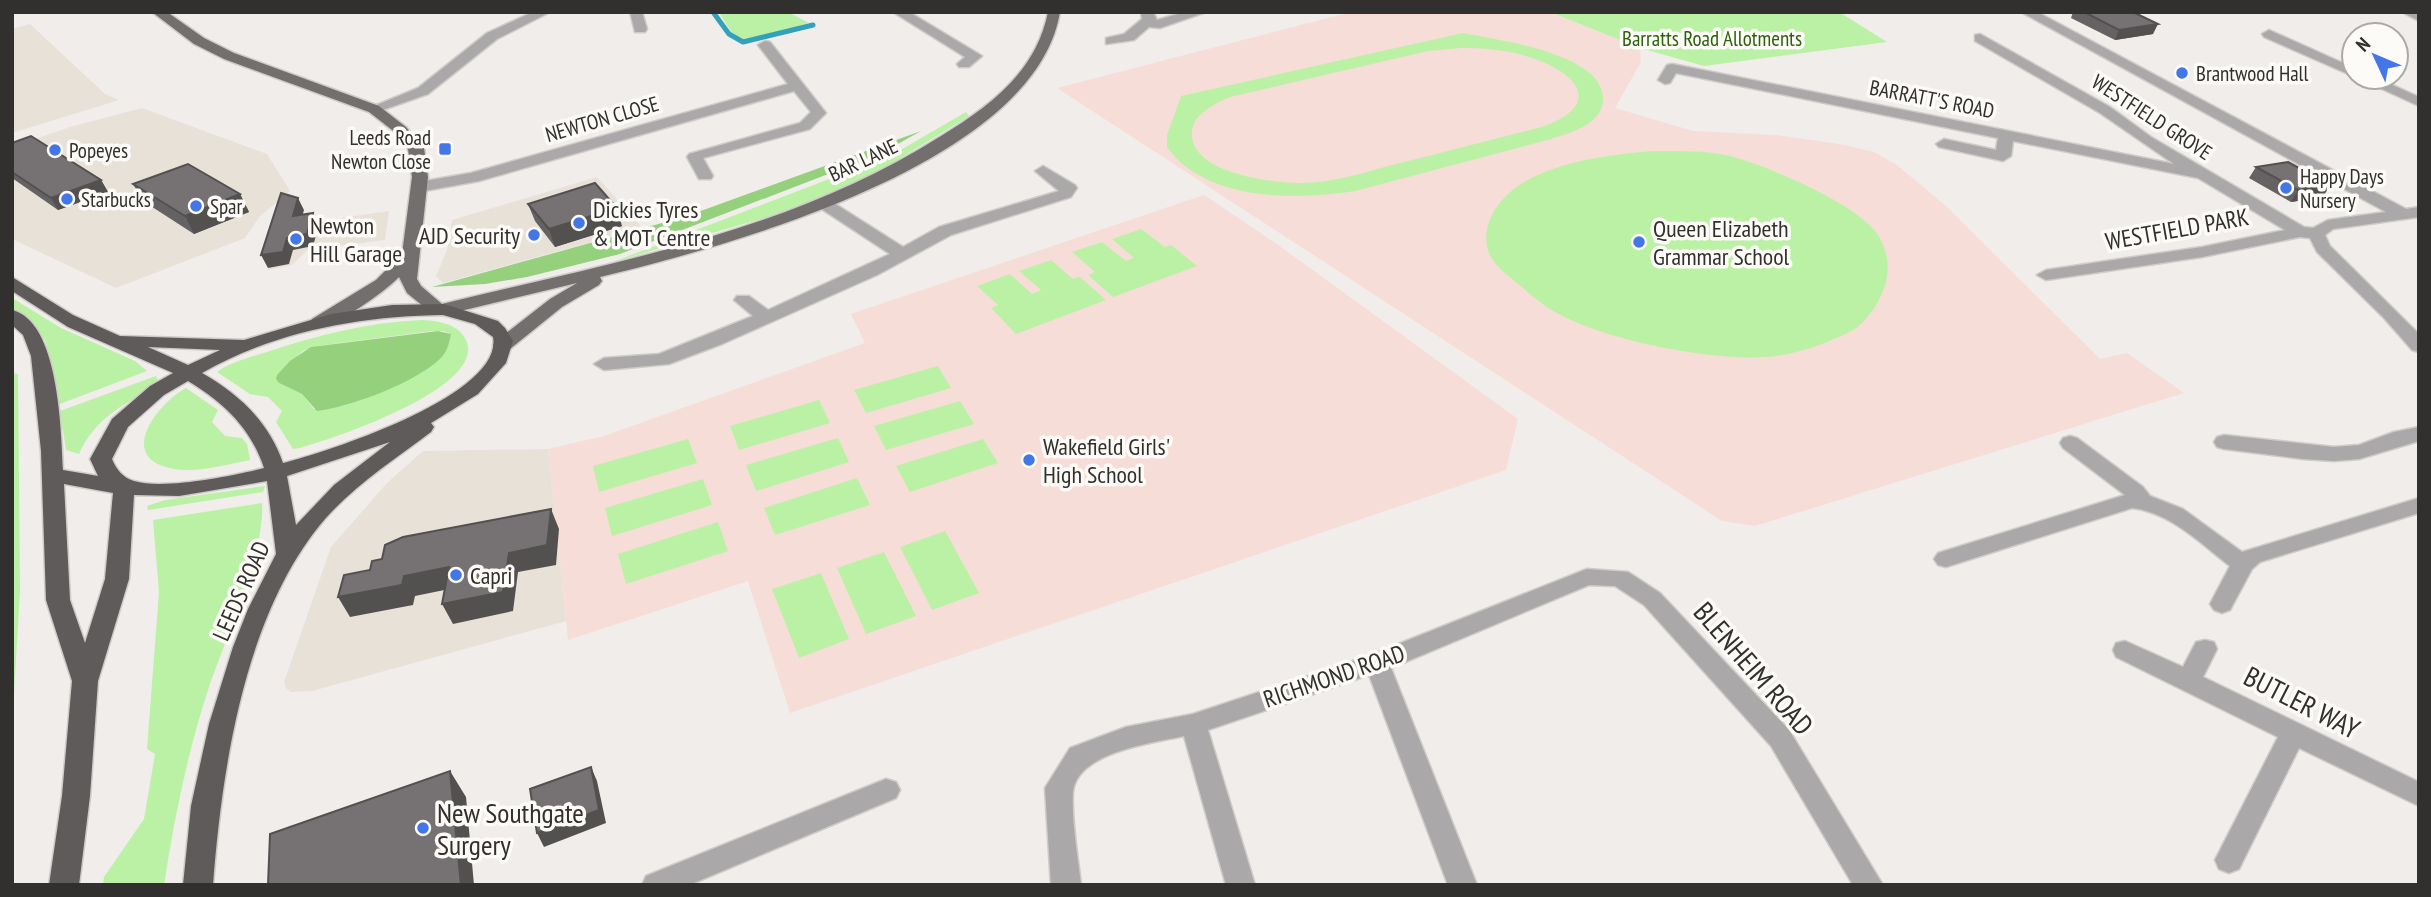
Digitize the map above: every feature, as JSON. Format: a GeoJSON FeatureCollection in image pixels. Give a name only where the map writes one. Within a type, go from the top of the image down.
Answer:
{"type":"FeatureCollection","features":[{"type":"Feature","properties":{"kind":"highway"},"geometry":{"type":"LineString","coordinates":[[12,282],[61,316],[186,373],[220,393],[247,415],[263,440],[275,472],[288,555]]}},
{"type":"Feature","properties":{"kind":"highway"},"geometry":{"type":"LineString","coordinates":[[53,475],[124,485],[179,489],[275,472],[377,438],[433,413],[465,395],[492,369],[499,358],[503,345],[502,335],[490,324],[474,316],[441,308],[376,312],[319,323],[253,343],[186,373],[131,412],[107,438],[101,459],[102,466],[112,479],[124,485]]}},
{"type":"Feature","properties":{"kind":"highway"},"geometry":{"type":"LineString","coordinates":[[12,315],[32,333],[41,356],[53,475],[58,600],[85,681]]}},
{"type":"Feature","properties":{"kind":"highway"},"geometry":{"type":"LineString","coordinates":[[110,339],[191,345],[253,343]]}},
{"type":"Feature","properties":{"kind":"highway","name":"LEEDS ROAD"},"geometry":{"type":"LineString","coordinates":[[198,885],[207,793],[223,725],[257,619],[288,555],[325,507],[465,395]]}},
{"type":"Feature","properties":{"kind":"highway"},"geometry":{"type":"LineString","coordinates":[[65,885],[77,785],[85,681],[117,579],[124,485]]}},
{"type":"Feature","properties":{"kind":"main road"},"geometry":{"type":"LineString","coordinates":[[158,12],[200,41],[229,55],[374,109],[401,130],[416,148],[419,187],[412,254],[407,274],[409,284],[441,308]]}},
{"type":"Feature","properties":{"kind":"main road","name":"BAR LANE"},"geometry":{"type":"LineString","coordinates":[[441,308],[630,265],[710,242],[823,204],[915,160],[1007,96],[1035,63],[1052,32],[1054,12]]}},
{"type":"Feature","properties":{"kind":"main road"},"geometry":{"type":"LineString","coordinates":[[319,323],[382,284],[412,254]]}},
{"type":"Feature","properties":{"kind":"main road","name":"BAR LANE"},"geometry":{"type":"LineString","coordinates":[[503,345],[564,297],[630,265]]}},
{"type":"Feature","properties":{"kind":"street"},"geometry":{"type":"LineString","coordinates":[[374,109],[422,91],[492,36],[544,12]]}},
{"type":"Feature","properties":{"kind":"street"},"geometry":{"type":"LineString","coordinates":[[636,12],[640,29]]}},
{"type":"Feature","properties":{"kind":"street"},"geometry":{"type":"LineString","coordinates":[[905,15],[929,12]]}},
{"type":"Feature","properties":{"kind":"street"},"geometry":{"type":"LineString","coordinates":[[1111,41],[1129,37],[1148,16],[1155,25],[1200,12]]}},
{"type":"Feature","properties":{"kind":"street"},"geometry":{"type":"LineString","coordinates":[[2027,12],[2411,213]]}},
{"type":"Feature","properties":{"kind":"street"},"geometry":{"type":"LineString","coordinates":[[2408,12],[2419,17]]}},
{"type":"Feature","properties":{"kind":"street"},"geometry":{"type":"LineString","coordinates":[[905,15],[956,48],[975,56],[964,64]]}},
{"type":"Feature","properties":{"kind":"street"},"geometry":{"type":"LineString","coordinates":[[2269,34],[2340,67]]}},
{"type":"Feature","properties":{"kind":"street","name":"WESTFIELD GROVE"},"geometry":{"type":"LineString","coordinates":[[1980,38],[2105,110],[2198,173],[2308,233]]}},
{"type":"Feature","properties":{"kind":"street"},"geometry":{"type":"LineString","coordinates":[[705,176],[695,157],[698,155],[804,126],[818,116],[818,110],[765,45]]}},
{"type":"Feature","properties":{"kind":"street","name":"BARRATT'S ROAD"},"geometry":{"type":"LineString","coordinates":[[1665,80],[1672,68],[2198,173]]}},
{"type":"Feature","properties":{"kind":"street","name":"NEWTON CLOSE"},"geometry":{"type":"LineString","coordinates":[[419,187],[472,178],[796,86]]}},
{"type":"Feature","properties":{"kind":"street"},"geometry":{"type":"LineString","coordinates":[[2393,91],[2419,103]]}},
{"type":"Feature","properties":{"kind":"street"},"geometry":{"type":"LineString","coordinates":[[1944,144],[2003,156],[2006,135]]}},
{"type":"Feature","properties":{"kind":"street"},"geometry":{"type":"LineString","coordinates":[[604,364],[662,360],[715,340],[903,254],[945,231],[1065,194],[1069,188],[1043,171]]}},
{"type":"Feature","properties":{"kind":"street"},"geometry":{"type":"LineString","coordinates":[[823,204],[903,254]]}},
{"type":"Feature","properties":{"kind":"street","name":"WESTFIELD PARK"},"geometry":{"type":"LineString","coordinates":[[2046,275],[2308,233],[2328,225],[2411,213]]}},
{"type":"Feature","properties":{"kind":"street"},"geometry":{"type":"LineString","coordinates":[[2308,233],[2392,314],[2419,345]]}},
{"type":"Feature","properties":{"kind":"street"},"geometry":{"type":"LineString","coordinates":[[743,300],[765,316]]}},
{"type":"Feature","properties":{"kind":"street"},"geometry":{"type":"LineString","coordinates":[[2224,442],[2301,452],[2353,454],[2407,434],[2419,434]]}},
{"type":"Feature","properties":{"kind":"street"},"geometry":{"type":"LineString","coordinates":[[2070,443],[2135,492],[2142,501]]}},
{"type":"Feature","properties":{"kind":"street"},"geometry":{"type":"LineString","coordinates":[[1946,559],[2131,502],[2142,501],[2162,507],[2243,564]]}},
{"type":"Feature","properties":{"kind":"street"},"geometry":{"type":"LineString","coordinates":[[2222,604],[2243,564],[2252,556],[2419,505]]}},
{"type":"Feature","properties":{"kind":"street","name":"RICHMOND ROAD"},"geometry":{"type":"LineString","coordinates":[[1066,885],[1059,788],[1079,756],[1126,738],[1193,724],[1377,663],[1587,577],[1620,578]]}},
{"type":"Feature","properties":{"kind":"street","name":"BLENHEIM ROAD"},"geometry":{"type":"LineString","coordinates":[[1620,578],[1652,599],[1780,738],[1869,885]]}},
{"type":"Feature","properties":{"kind":"street","name":"BUTLER WAY"},"geometry":{"type":"LineString","coordinates":[[2125,649],[2419,796]]}},
{"type":"Feature","properties":{"kind":"street"},"geometry":{"type":"LineString","coordinates":[[2189,680],[2204,649]]}},
{"type":"Feature","properties":{"kind":"street"},"geometry":{"type":"LineString","coordinates":[[1377,663],[1463,885]]}},
{"type":"Feature","properties":{"kind":"street"},"geometry":{"type":"LineString","coordinates":[[1193,724],[1241,885]]}},
{"type":"Feature","properties":{"kind":"street"},"geometry":{"type":"LineString","coordinates":[[2229,860],[2293,733]]}},
{"type":"Feature","properties":{"kind":"street"},"geometry":{"type":"LineString","coordinates":[[656,885],[886,790]]}},
{"type":"Feature","properties":{"kind":"shaded area","name":"Queen Elizabeth Grammar School"},"geometry":{"type":"Polygon","coordinates":[[[1351,12],[1550,12],[1640,48],[1641,62],[1615,108],[1693,131],[1777,135],[1874,152],[1897,165],[1946,206],[2100,359],[2127,353],[2184,393],[1755,526],[1722,521],[1057,88],[1351,12]]]}},
{"type":"Feature","properties":{"kind":"shaded area"},"geometry":{"type":"Polygon","coordinates":[[[30,24],[105,94],[119,100],[12,133],[12,29],[30,24]]]}},
{"type":"Feature","properties":{"kind":"shaded area"},"geometry":{"type":"Polygon","coordinates":[[[142,108],[267,154],[290,191],[260,216],[245,238],[116,288],[12,239],[12,147],[70,127],[142,108]]]}},
{"type":"Feature","properties":{"kind":"shaded area"},"geometry":{"type":"Polygon","coordinates":[[[597,177],[642,228],[443,283],[436,276],[447,250],[452,220],[597,177]]]}},
{"type":"Feature","properties":{"kind":"shaded area","name":"Wakefield Girls' High School"},"geometry":{"type":"Polygon","coordinates":[[[1204,195],[1274,242],[1518,419],[1506,470],[790,713],[748,581],[568,640],[548,449],[604,436],[865,343],[851,314],[1204,195]]]}},
{"type":"Feature","properties":{"kind":"shaded area"},"geometry":{"type":"Polygon","coordinates":[[[389,211],[385,240],[307,250],[292,265],[268,270],[280,227],[389,211]]]}},
{"type":"Feature","properties":{"kind":"shaded area"},"geometry":{"type":"Polygon","coordinates":[[[548,449],[566,621],[312,691],[291,692],[286,688],[284,682],[331,547],[387,483],[423,451],[548,449]]]}},
{"type":"Feature","properties":{"kind":"green space"},"geometry":{"type":"Polygon","coordinates":[[[719,12],[788,12],[809,23],[745,41],[731,32],[719,12]]]}},
{"type":"Feature","properties":{"kind":"green space","name":"Barratts Road Allotments"},"geometry":{"type":"Polygon","coordinates":[[[1550,12],[1839,12],[1887,42],[1704,66],[1640,48],[1550,12]]]}},
{"type":"Feature","properties":{"kind":"green space"},"geometry":{"type":"Polygon","coordinates":[[[1463,33],[1546,51],[1568,60],[1586,70],[1599,83],[1603,99],[1602,108],[1592,121],[1551,139],[1355,191],[1280,196],[1228,187],[1205,178],[1184,165],[1167,147],[1167,135],[1181,96],[1463,33]],[[1461,48],[1428,51],[1230,97],[1206,110],[1197,119],[1192,131],[1194,145],[1202,156],[1232,172],[1284,182],[1322,182],[1542,127],[1561,119],[1573,110],[1578,100],[1578,91],[1573,81],[1549,65],[1515,53],[1461,48]]]}},
{"type":"Feature","properties":{"kind":"green space"},"geometry":{"type":"Polygon","coordinates":[[[966,112],[969,116],[858,184],[764,218],[613,262],[892,155],[966,112]]]}},
{"type":"Feature","properties":{"kind":"green space"},"geometry":{"type":"Polygon","coordinates":[[[921,131],[880,154],[620,254],[527,277],[485,284],[432,287],[687,216],[921,131]]]}},
{"type":"Feature","properties":{"kind":"green space"},"geometry":{"type":"Polygon","coordinates":[[[1651,151],[1730,156],[1810,187],[1852,211],[1878,235],[1886,253],[1887,279],[1872,311],[1857,328],[1799,351],[1766,357],[1716,356],[1628,340],[1576,322],[1540,302],[1493,261],[1486,235],[1489,222],[1500,203],[1516,188],[1559,167],[1607,156],[1651,151]]]}},
{"type":"Feature","properties":{"kind":"green space"},"geometry":{"type":"Polygon","coordinates":[[[1141,229],[1165,247],[1171,245],[1197,266],[1113,297],[1088,275],[1095,272],[1072,252],[1102,242],[1126,261],[1134,258],[1112,239],[1141,229]]]}},
{"type":"Feature","properties":{"kind":"green space"},"geometry":{"type":"Polygon","coordinates":[[[1051,260],[1073,279],[1080,277],[1106,300],[1016,334],[991,308],[998,305],[977,286],[1010,274],[1032,294],[1041,290],[1019,271],[1051,260]]]}},
{"type":"Feature","properties":{"kind":"green space"},"geometry":{"type":"Polygon","coordinates":[[[12,298],[61,328],[135,361],[147,371],[57,405],[52,364],[45,340],[36,329],[12,313],[12,298]]]}},
{"type":"Feature","properties":{"kind":"green space"},"geometry":{"type":"Polygon","coordinates":[[[429,320],[460,332],[467,343],[465,360],[452,378],[402,409],[300,448],[293,449],[276,422],[282,411],[268,397],[250,394],[217,372],[241,360],[305,340],[344,330],[402,321],[429,320]],[[443,331],[317,346],[303,351],[277,375],[279,383],[302,394],[314,409],[343,406],[364,399],[440,359],[451,334],[443,331]]]}},
{"type":"Feature","properties":{"kind":"green space"},"geometry":{"type":"Polygon","coordinates":[[[438,331],[451,334],[444,354],[429,368],[382,393],[347,405],[317,411],[302,394],[276,379],[290,361],[311,347],[438,331]]]}},
{"type":"Feature","properties":{"kind":"green space"},"geometry":{"type":"Polygon","coordinates":[[[938,366],[951,388],[866,413],[854,390],[938,366]]]}},
{"type":"Feature","properties":{"kind":"green space"},"geometry":{"type":"Polygon","coordinates":[[[12,373],[18,374],[20,590],[12,728],[12,373]]]}},
{"type":"Feature","properties":{"kind":"green space"},"geometry":{"type":"Polygon","coordinates":[[[156,376],[159,385],[113,412],[94,430],[79,454],[66,450],[63,430],[57,418],[60,411],[156,376]]]}},
{"type":"Feature","properties":{"kind":"green space"},"geometry":{"type":"Polygon","coordinates":[[[186,388],[218,410],[212,422],[225,436],[242,438],[247,444],[250,460],[206,469],[184,470],[163,466],[150,459],[145,449],[149,426],[166,403],[186,388]]]}},
{"type":"Feature","properties":{"kind":"green space"},"geometry":{"type":"Polygon","coordinates":[[[819,400],[830,423],[739,450],[730,426],[819,400]]]}},
{"type":"Feature","properties":{"kind":"green space"},"geometry":{"type":"Polygon","coordinates":[[[960,401],[974,424],[886,450],[874,426],[960,401]]]}},
{"type":"Feature","properties":{"kind":"green space"},"geometry":{"type":"Polygon","coordinates":[[[838,438],[849,462],[756,491],[746,465],[838,438]]]}},
{"type":"Feature","properties":{"kind":"green space"},"geometry":{"type":"Polygon","coordinates":[[[688,439],[697,463],[599,492],[593,466],[688,439]]]}},
{"type":"Feature","properties":{"kind":"green space"},"geometry":{"type":"Polygon","coordinates":[[[983,439],[998,463],[910,492],[896,466],[983,439]]]}},
{"type":"Feature","properties":{"kind":"green space"},"geometry":{"type":"Polygon","coordinates":[[[857,478],[870,505],[775,535],[764,508],[857,478]]]}},
{"type":"Feature","properties":{"kind":"green space"},"geometry":{"type":"Polygon","coordinates":[[[703,479],[712,505],[612,536],[605,508],[703,479]]]}},
{"type":"Feature","properties":{"kind":"green space"},"geometry":{"type":"Polygon","coordinates":[[[265,486],[263,492],[148,510],[147,506],[165,500],[265,486]]]}},
{"type":"Feature","properties":{"kind":"green space"},"geometry":{"type":"Polygon","coordinates":[[[262,503],[261,523],[251,570],[201,711],[188,760],[164,885],[103,885],[104,877],[144,819],[155,754],[147,749],[159,592],[153,520],[262,503]]]}},
{"type":"Feature","properties":{"kind":"green space"},"geometry":{"type":"Polygon","coordinates":[[[718,522],[728,551],[626,584],[618,554],[718,522]]]}},
{"type":"Feature","properties":{"kind":"green space"},"geometry":{"type":"Polygon","coordinates":[[[945,531],[979,593],[932,610],[900,547],[945,531]]]}},
{"type":"Feature","properties":{"kind":"green space"},"geometry":{"type":"Polygon","coordinates":[[[884,552],[916,616],[866,634],[837,568],[884,552]]]}},
{"type":"Feature","properties":{"kind":"green space"},"geometry":{"type":"Polygon","coordinates":[[[821,573],[849,639],[799,658],[772,589],[821,573]]]}},
{"type":"Feature","properties":{"kind":"building"},"geometry":{"type":"Polygon","coordinates":[[[2084,12],[2133,12],[2158,24],[2119,30],[2084,12]]]}},
{"type":"Feature","properties":{"kind":"building"},"geometry":{"type":"Polygon","coordinates":[[[31,136],[101,180],[51,198],[12,172],[12,143],[31,136]]]}},
{"type":"Feature","properties":{"kind":"building"},"geometry":{"type":"Polygon","coordinates":[[[2288,162],[2330,185],[2298,190],[2256,167],[2288,162]]]}},
{"type":"Feature","properties":{"kind":"building"},"geometry":{"type":"Polygon","coordinates":[[[188,164],[240,194],[185,216],[133,184],[188,164]]]}},
{"type":"Feature","properties":{"kind":"building"},"geometry":{"type":"Polygon","coordinates":[[[595,183],[617,208],[549,229],[528,204],[595,183]]]}},
{"type":"Feature","properties":{"kind":"building"},"geometry":{"type":"Polygon","coordinates":[[[281,193],[298,198],[293,216],[313,213],[307,234],[287,238],[283,252],[261,255],[281,193]]]}},
{"type":"Feature","properties":{"kind":"building"},"geometry":{"type":"Polygon","coordinates":[[[551,509],[547,545],[509,553],[503,592],[442,604],[449,567],[404,576],[402,585],[338,597],[344,575],[370,570],[372,561],[382,559],[385,545],[403,537],[551,509]]]}},
{"type":"Feature","properties":{"kind":"building"},"geometry":{"type":"Polygon","coordinates":[[[591,767],[599,810],[537,833],[530,789],[591,767]]]}},
{"type":"Feature","properties":{"kind":"building"},"geometry":{"type":"Polygon","coordinates":[[[450,771],[461,885],[268,885],[270,834],[450,771]]]}},
{"type":"Feature","properties":{"kind":"waterway"},"geometry":{"type":"LineString","coordinates":[[713,12],[729,34],[743,42],[813,25]]}},
{"type":"Feature","properties":{"kind":"place","name":"Brantwood Hall"},"geometry":{"type":"Point","coordinates":[2182,73]}},
{"type":"Feature","properties":{"kind":"place","name":"Leeds Road Newton Close"},"geometry":{"type":"Point","coordinates":[445,149]}},
{"type":"Feature","properties":{"kind":"place","name":"Popeyes"},"geometry":{"type":"Point","coordinates":[55,150]}},
{"type":"Feature","properties":{"kind":"place","name":"Happy Days Nursery"},"geometry":{"type":"Point","coordinates":[2286,188]}},
{"type":"Feature","properties":{"kind":"place","name":"Starbucks"},"geometry":{"type":"Point","coordinates":[67,199]}},
{"type":"Feature","properties":{"kind":"place","name":"Spar"},"geometry":{"type":"Point","coordinates":[196,206]}},
{"type":"Feature","properties":{"kind":"place","name":"Dickies Tyres & MOT Centre"},"geometry":{"type":"Point","coordinates":[579,223]}},
{"type":"Feature","properties":{"kind":"place","name":"AJD Security"},"geometry":{"type":"Point","coordinates":[534,235]}},
{"type":"Feature","properties":{"kind":"place","name":"Newton Hill Garage"},"geometry":{"type":"Point","coordinates":[296,239]}},
{"type":"Feature","properties":{"kind":"place","name":"Queen Elizabeth Grammar School"},"geometry":{"type":"Point","coordinates":[1639,242]}},
{"type":"Feature","properties":{"kind":"place","name":"Wakefield Girls' High School"},"geometry":{"type":"Point","coordinates":[1029,460]}},
{"type":"Feature","properties":{"kind":"place","name":"Capri"},"geometry":{"type":"Point","coordinates":[456,575]}},
{"type":"Feature","properties":{"kind":"place","name":"New Southgate Surgery"},"geometry":{"type":"Point","coordinates":[423,828]}}]}
